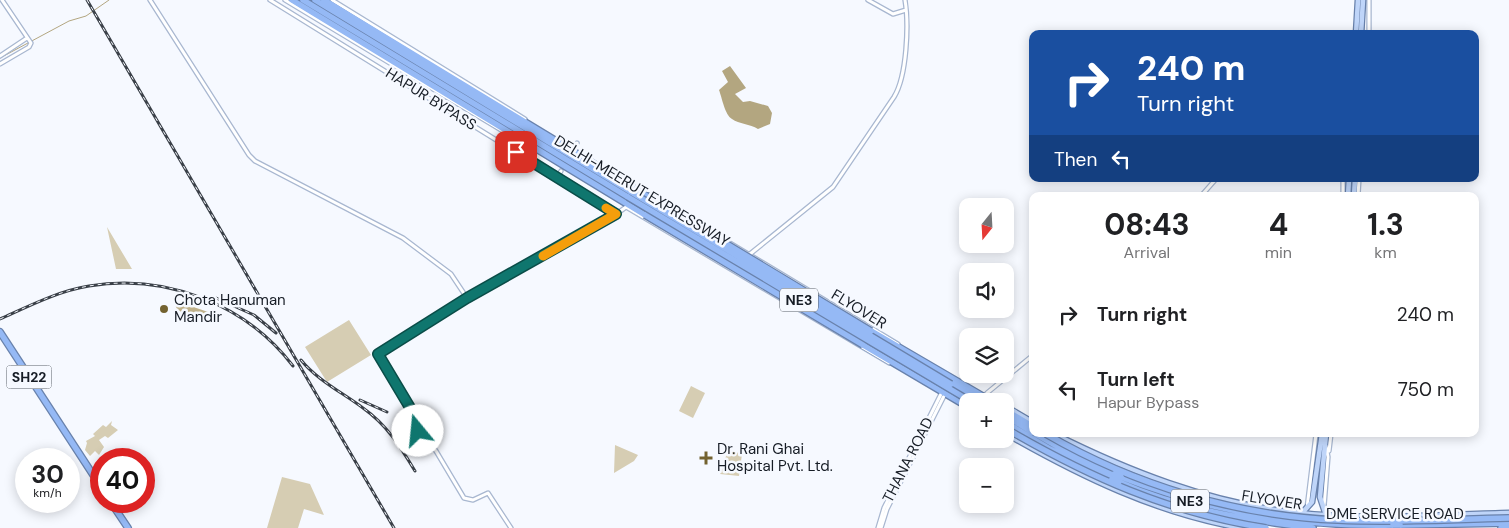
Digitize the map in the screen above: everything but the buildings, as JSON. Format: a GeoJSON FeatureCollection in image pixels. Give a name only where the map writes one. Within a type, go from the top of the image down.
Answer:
{"type":"FeatureCollection","features":[{"type":"Feature","properties":{"kind":"highway"},"geometry":{"type":"LineString","coordinates":[[292,0],[544,155],[557,159],[588,177],[602,178]]}},
{"type":"Feature","properties":{"kind":"highway","name":"DELHI-MEERUT EXPRESSWAY"},"geometry":{"type":"LineString","coordinates":[[303,0],[602,178]]}},
{"type":"Feature","properties":{"kind":"highway","name":"DELHI-MEERUT EXPRESSWAY"},"geometry":{"type":"LineString","coordinates":[[315,0],[629,195],[959,394]]}},
{"type":"Feature","properties":{"kind":"highway"},"geometry":{"type":"LineString","coordinates":[[324,0],[529,122],[560,142],[602,178]]}},
{"type":"Feature","properties":{"kind":"highway","name":"FLYOVER"},"geometry":{"type":"LineString","coordinates":[[560,142],[871,331],[977,393]]}},
{"type":"Feature","properties":{"kind":"highway","name":"FLYOVER"},"geometry":{"type":"LineString","coordinates":[[544,155],[863,345],[941,395],[959,402]]}},
{"type":"Feature","properties":{"kind":"highway","name":"DELHI-MEERUT EXPRESSWAY"},"geometry":{"type":"LineString","coordinates":[[629,195],[967,393]]}},
{"type":"Feature","properties":{"kind":"highway","name":"SH22"},"geometry":{"type":"LineString","coordinates":[[0,332],[90,475]]}},
{"type":"Feature","properties":{"kind":"highway","name":"SH22"},"geometry":{"type":"LineString","coordinates":[[0,338],[90,471]]}},
{"type":"Feature","properties":{"kind":"highway"},"geometry":{"type":"LineString","coordinates":[[1014,415],[1029,424]]}},
{"type":"Feature","properties":{"kind":"highway"},"geometry":{"type":"LineString","coordinates":[[1014,421],[1029,430]]}},
{"type":"Feature","properties":{"kind":"highway","name":"NE3"},"geometry":{"type":"LineString","coordinates":[[1014,427],[1029,436]]}},
{"type":"Feature","properties":{"kind":"highway","name":"FLYOVER"},"geometry":{"type":"LineString","coordinates":[[1014,433],[1070,465],[1135,494],[1192,512],[1266,528]]}},
{"type":"Feature","properties":{"kind":"highway","name":"NE3"},"geometry":{"type":"LineString","coordinates":[[1030,437],[1050,449],[1177,502],[1234,517],[1313,528]]}},
{"type":"Feature","properties":{"kind":"highway","name":"NE3"},"geometry":{"type":"LineString","coordinates":[[1041,437],[1113,476]]}},
{"type":"Feature","properties":{"kind":"highway","name":"FLYOVER"},"geometry":{"type":"LineString","coordinates":[[1052,437],[1094,460],[1157,485],[1206,500],[1251,510],[1337,520],[1509,518]]}},
{"type":"Feature","properties":{"kind":"highway","name":"NE3"},"geometry":{"type":"LineString","coordinates":[[1120,479],[1208,506],[1260,517],[1393,527],[1509,523]]}},
{"type":"Feature","properties":{"kind":"highway"},"geometry":{"type":"LineString","coordinates":[[114,513],[124,528]]}},
{"type":"Feature","properties":{"kind":"highway"},"geometry":{"type":"LineString","coordinates":[[118,513],[128,528]]}},
{"type":"Feature","properties":{"kind":"highway"},"geometry":{"type":"LineString","coordinates":[[1501,528],[1509,528]]}},
{"type":"Feature","properties":{"kind":"main road"},"geometry":{"type":"LineString","coordinates":[[1356,30],[1358,0]]}},
{"type":"Feature","properties":{"kind":"main road"},"geometry":{"type":"LineString","coordinates":[[1361,30],[1363,0]]}},
{"type":"Feature","properties":{"kind":"main road"},"geometry":{"type":"LineString","coordinates":[[1014,413],[1029,420]]}},
{"type":"Feature","properties":{"kind":"main road","name":"DME SERVICE ROAD"},"geometry":{"type":"LineString","coordinates":[[1060,437],[1122,466],[1206,494],[1262,507],[1326,514],[1396,517],[1509,513]]}},
{"type":"Feature","properties":{"kind":"main road"},"geometry":{"type":"LineString","coordinates":[[1322,437],[1323,443]]}},
{"type":"Feature","properties":{"kind":"main road"},"geometry":{"type":"LineString","coordinates":[[1325,437],[1318,488],[1320,500],[1326,514]]}},
{"type":"Feature","properties":{"kind":"main road"},"geometry":{"type":"LineString","coordinates":[[1014,438],[1071,470],[1112,489],[1174,512],[1242,528]]}},
{"type":"Feature","properties":{"kind":"main road"},"geometry":{"type":"LineString","coordinates":[[1112,489],[1122,466]]}},
{"type":"Feature","properties":{"kind":"main road"},"geometry":{"type":"LineString","coordinates":[[1304,512],[1312,502],[1318,488]]}},
{"type":"Feature","properties":{"kind":"main road"},"geometry":{"type":"LineString","coordinates":[[1393,527],[1396,517]]}},
{"type":"Feature","properties":{"kind":"main road"},"geometry":{"type":"LineString","coordinates":[[1396,517],[1400,526]]}},
{"type":"Feature","properties":{"kind":"street"},"geometry":{"type":"LineString","coordinates":[[0,64],[29,47],[29,40],[2,0]]}},
{"type":"Feature","properties":{"kind":"street"},"geometry":{"type":"LineString","coordinates":[[150,0],[249,155],[255,161],[402,238],[452,274],[467,298]]}},
{"type":"Feature","properties":{"kind":"street","name":"HAPUR BYPASS"},"geometry":{"type":"LineString","coordinates":[[270,0],[616,214]]}},
{"type":"Feature","properties":{"kind":"street"},"geometry":{"type":"LineString","coordinates":[[285,0],[500,131],[521,141]]}},
{"type":"Feature","properties":{"kind":"street"},"geometry":{"type":"LineString","coordinates":[[332,0],[529,122]]}},
{"type":"Feature","properties":{"kind":"street"},"geometry":{"type":"LineString","coordinates":[[868,0],[893,14],[906,10]]}},
{"type":"Feature","properties":{"kind":"street"},"geometry":{"type":"LineString","coordinates":[[750,254],[833,187],[894,97],[901,82],[905,0]]}},
{"type":"Feature","properties":{"kind":"street"},"geometry":{"type":"LineString","coordinates":[[1369,0],[1369,30]]}},
{"type":"Feature","properties":{"kind":"street"},"geometry":{"type":"LineString","coordinates":[[0,56],[29,40]]}},
{"type":"Feature","properties":{"kind":"street"},"geometry":{"type":"LineString","coordinates":[[557,178],[561,172]]}},
{"type":"Feature","properties":{"kind":"street"},"geometry":{"type":"LineString","coordinates":[[1204,192],[1213,182]]}},
{"type":"Feature","properties":{"kind":"street"},"geometry":{"type":"LineString","coordinates":[[638,190],[750,254],[890,338],[913,355]]}},
{"type":"Feature","properties":{"kind":"street"},"geometry":{"type":"LineString","coordinates":[[622,201],[626,207],[748,281],[882,361],[896,365]]}},
{"type":"Feature","properties":{"kind":"street"},"geometry":{"type":"LineString","coordinates":[[511,528],[488,493],[474,500],[464,498],[436,451],[419,433],[418,421],[378,354],[467,298],[626,207]]}},
{"type":"Feature","properties":{"kind":"street"},"geometry":{"type":"LineString","coordinates":[[743,278],[755,257]]}},
{"type":"Feature","properties":{"kind":"street"},"geometry":{"type":"LineString","coordinates":[[748,281],[760,260]]}},
{"type":"Feature","properties":{"kind":"street"},"geometry":{"type":"LineString","coordinates":[[988,393],[1029,359]]}},
{"type":"Feature","properties":{"kind":"street","name":"THANA ROAD"},"geometry":{"type":"LineString","coordinates":[[879,528],[884,508],[941,395]]}},
{"type":"Feature","properties":{"kind":"street"},"geometry":{"type":"LineString","coordinates":[[1304,512],[1316,437]]}},
{"type":"Feature","properties":{"kind":"street"},"geometry":{"type":"LineString","coordinates":[[1326,514],[1328,455],[1331,437]]}},
{"type":"Feature","properties":{"kind":"street"},"geometry":{"type":"LineString","coordinates":[[1314,450],[1323,443],[1328,455]]}},
{"type":"Feature","properties":{"kind":"shaded area"},"geometry":{"type":"Polygon","coordinates":[[[730,66],[746,88],[735,94],[743,102],[750,101],[768,106],[772,113],[770,124],[758,129],[735,121],[727,114],[719,90],[728,82],[722,71],[730,66]]]}},
{"type":"Feature","properties":{"kind":"shaded area"},"geometry":{"type":"Polygon","coordinates":[[[107,227],[132,269],[116,269],[107,227]]]}},
{"type":"Feature","properties":{"kind":"shaded area"},"geometry":{"type":"Polygon","coordinates":[[[173,300],[211,313],[199,324],[177,309],[173,300]]]}},
{"type":"Feature","properties":{"kind":"shaded area"},"geometry":{"type":"Polygon","coordinates":[[[349,320],[371,355],[327,382],[305,347],[349,320]]]}},
{"type":"Feature","properties":{"kind":"shaded area"},"geometry":{"type":"Polygon","coordinates":[[[691,386],[705,393],[693,418],[679,411],[691,386]]]}},
{"type":"Feature","properties":{"kind":"shaded area"},"geometry":{"type":"Polygon","coordinates":[[[112,421],[111,425],[118,430],[108,438],[105,436],[99,440],[103,448],[90,448],[90,456],[85,450],[86,441],[95,436],[93,434],[103,425],[106,427],[112,421]]]}},
{"type":"Feature","properties":{"kind":"shaded area"},"geometry":{"type":"Polygon","coordinates":[[[615,445],[638,455],[634,461],[614,473],[615,445]]]}},
{"type":"Feature","properties":{"kind":"shaded area"},"geometry":{"type":"Polygon","coordinates":[[[728,450],[742,454],[739,476],[720,474],[728,450]]]}},
{"type":"Feature","properties":{"kind":"shaded area"},"geometry":{"type":"Polygon","coordinates":[[[282,477],[310,484],[324,515],[304,509],[298,528],[267,528],[282,477]]]}},
{"type":"Feature","properties":{"kind":"waterway"},"geometry":{"type":"LineString","coordinates":[[0,58],[69,21],[86,16],[109,0]]}},
{"type":"Feature","properties":{"kind":"railway"},"geometry":{"type":"LineString","coordinates":[[87,0],[394,528]]}},
{"type":"Feature","properties":{"kind":"railway"},"geometry":{"type":"LineString","coordinates":[[0,319],[77,288],[118,283],[146,284],[175,289],[202,298],[228,310],[274,344],[293,366]]}},
{"type":"Feature","properties":{"kind":"railway"},"geometry":{"type":"LineString","coordinates":[[216,298],[254,315],[276,333]]}},
{"type":"Feature","properties":{"kind":"railway"},"geometry":{"type":"LineString","coordinates":[[301,360],[322,380],[372,415],[386,429],[415,471]]}},
{"type":"Feature","properties":{"kind":"railway"},"geometry":{"type":"LineString","coordinates":[[360,400],[387,412]]}},
{"type":"Feature","properties":{"kind":"slow traffic"},"geometry":{"type":"LineString","coordinates":[[543,256],[616,214],[606,208]]}},
{"type":"Feature","properties":{"kind":"place","name":"Chota Hanuman Mandir"},"geometry":{"type":"Point","coordinates":[164,309]}},
{"type":"Feature","properties":{"kind":"place","name":"Dr. Rani Ghai Hospital Pvt. Ltd."},"geometry":{"type":"Point","coordinates":[706,458]}},
{"type":"Feature","properties":{"kind":"route"},"geometry":{"type":"LineString","coordinates":[[418,431],[418,421],[378,354],[467,298],[616,214],[516,152]]}}]}
